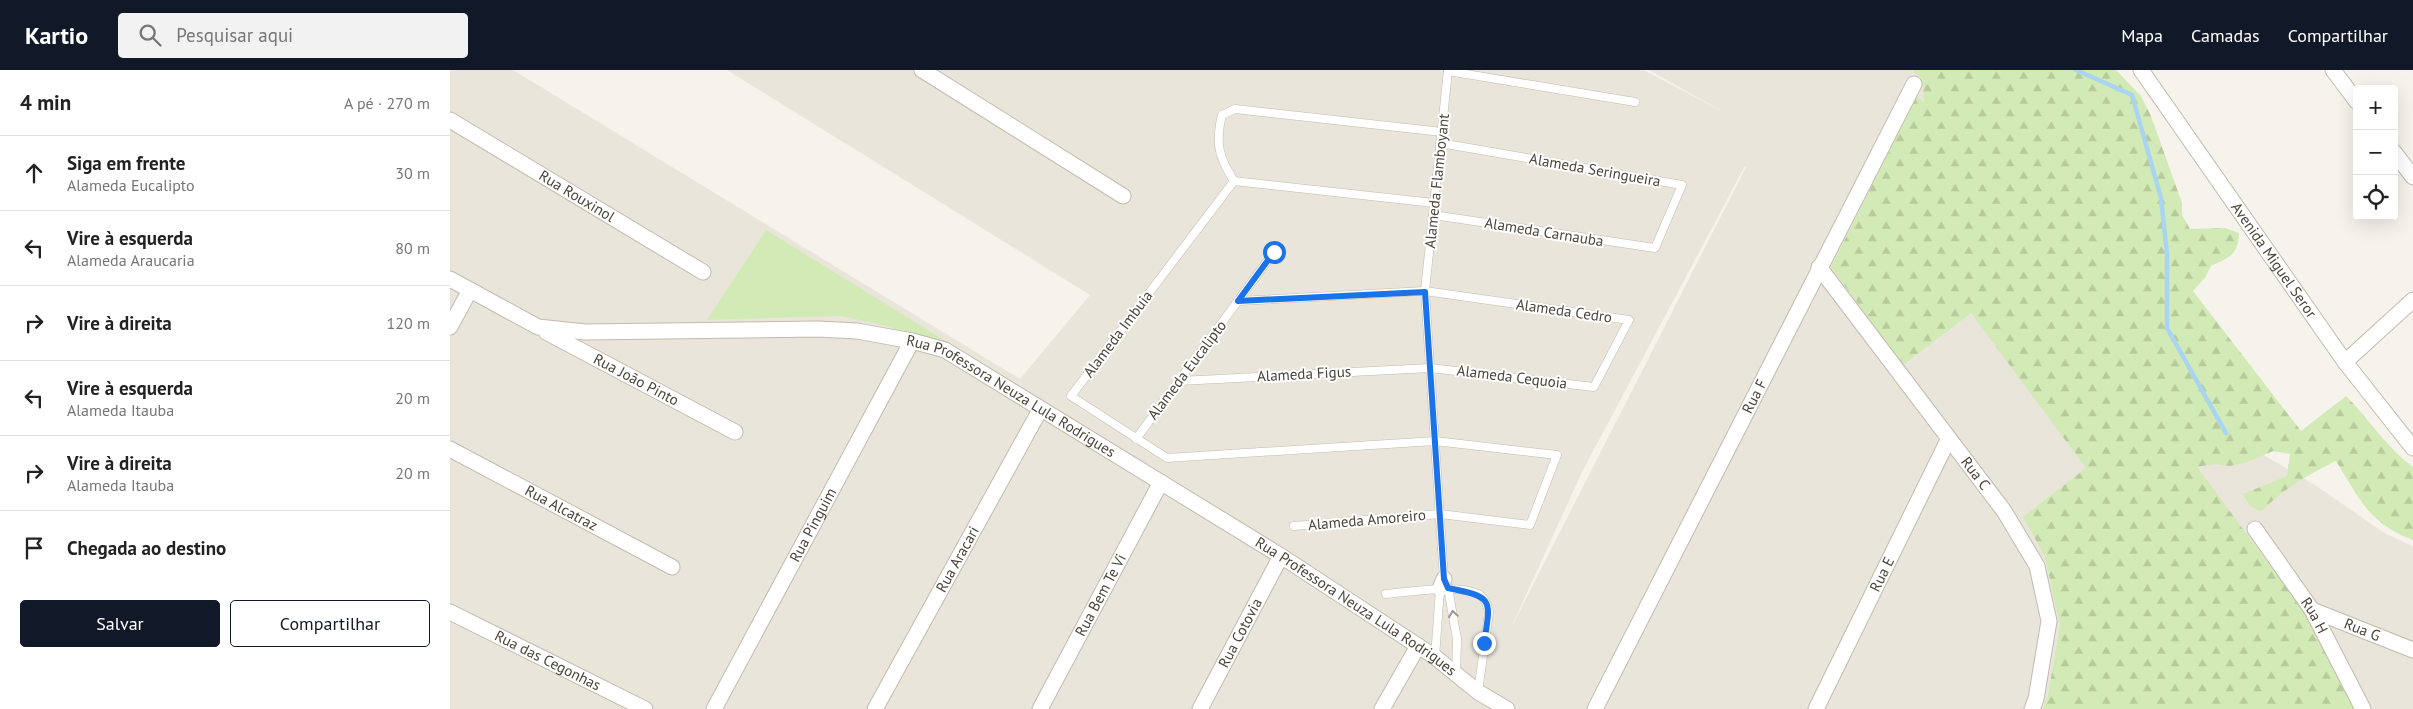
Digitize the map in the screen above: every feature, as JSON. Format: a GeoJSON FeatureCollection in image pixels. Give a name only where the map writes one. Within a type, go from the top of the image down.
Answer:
{"type":"FeatureCollection","features":[{"type":"Feature","properties":{"kind":"street"},"geometry":{"type":"LineString","coordinates":[[922,70],[1123,196]]}},
{"type":"Feature","properties":{"kind":"street","name":"Avenida Miguel Seror"},"geometry":{"type":"LineString","coordinates":[[2141,70],[2344,362],[2413,448]]}},
{"type":"Feature","properties":{"kind":"street"},"geometry":{"type":"LineString","coordinates":[[2333,70],[2353,97]]}},
{"type":"Feature","properties":{"kind":"street","name":"Rua F"},"geometry":{"type":"LineString","coordinates":[[1595,709],[1914,84]]}},
{"type":"Feature","properties":{"kind":"street","name":"Rua Rouxinol"},"geometry":{"type":"LineString","coordinates":[[450,120],[702,272]]}},
{"type":"Feature","properties":{"kind":"street"},"geometry":{"type":"LineString","coordinates":[[2398,157],[2413,177]]}},
{"type":"Feature","properties":{"kind":"street","name":"Rua C"},"geometry":{"type":"LineString","coordinates":[[1819,267],[1948,440],[2004,511],[2037,566],[2049,621],[2032,709]]}},
{"type":"Feature","properties":{"kind":"street","name":"Rua Professora Neuza Lula Rodrigues"},"geometry":{"type":"LineString","coordinates":[[450,279],[538,327],[585,332],[818,329],[858,331],[912,341],[945,350],[1040,410],[1282,556],[1436,657],[1478,692],[1507,709]]}},
{"type":"Feature","properties":{"kind":"street"},"geometry":{"type":"LineString","coordinates":[[450,327],[470,290]]}},
{"type":"Feature","properties":{"kind":"street"},"geometry":{"type":"LineString","coordinates":[[2344,362],[2413,300]]}},
{"type":"Feature","properties":{"kind":"street","name":"Rua João Pinto"},"geometry":{"type":"LineString","coordinates":[[538,327],[734,432]]}},
{"type":"Feature","properties":{"kind":"street","name":"Rua Pinguim"},"geometry":{"type":"LineString","coordinates":[[714,709],[912,341]]}},
{"type":"Feature","properties":{"kind":"street","name":"Rua Aracari"},"geometry":{"type":"LineString","coordinates":[[876,709],[1040,410]]}},
{"type":"Feature","properties":{"kind":"street","name":"Rua E"},"geometry":{"type":"LineString","coordinates":[[1816,709],[1948,440]]}},
{"type":"Feature","properties":{"kind":"street","name":"Rua Alcatraz"},"geometry":{"type":"LineString","coordinates":[[450,450],[672,567]]}},
{"type":"Feature","properties":{"kind":"street","name":"Rua Bem Te Vi"},"geometry":{"type":"LineString","coordinates":[[1040,709],[1161,482]]}},
{"type":"Feature","properties":{"kind":"street","name":"Rua H"},"geometry":{"type":"LineString","coordinates":[[2255,529],[2312,610],[2363,709]]}},
{"type":"Feature","properties":{"kind":"street","name":"Rua Cotovia"},"geometry":{"type":"LineString","coordinates":[[1200,709],[1282,556]]}},
{"type":"Feature","properties":{"kind":"street","name":"Rua G"},"geometry":{"type":"LineString","coordinates":[[2312,610],[2413,650]]}},
{"type":"Feature","properties":{"kind":"street","name":"Rua das Cegonhas"},"geometry":{"type":"LineString","coordinates":[[450,612],[645,709]]}},
{"type":"Feature","properties":{"kind":"street"},"geometry":{"type":"LineString","coordinates":[[1382,709],[1418,646]]}},
{"type":"Feature","properties":{"kind":"lane"},"geometry":{"type":"LineString","coordinates":[[1448,70],[1635,102]]}},
{"type":"Feature","properties":{"kind":"lane","name":"Alameda Flamboyant"},"geometry":{"type":"LineString","coordinates":[[1444,585],[1425,292],[1448,70]]}},
{"type":"Feature","properties":{"kind":"lane"},"geometry":{"type":"LineString","coordinates":[[1434,203],[1234,181],[1222,163],[1217,134],[1222,115],[1235,109],[1442,132]]}},
{"type":"Feature","properties":{"kind":"lane","name":"Alameda Seringueira"},"geometry":{"type":"LineString","coordinates":[[1440,143],[1682,185],[1655,248]]}},
{"type":"Feature","properties":{"kind":"lane","name":"Alameda Imbuia"},"geometry":{"type":"LineString","coordinates":[[1234,181],[1071,396],[1168,458],[1435,441]]}},
{"type":"Feature","properties":{"kind":"lane","name":"Alameda Carnauba"},"geometry":{"type":"LineString","coordinates":[[1433,215],[1655,248]]}},
{"type":"Feature","properties":{"kind":"lane","name":"Alameda Eucalipto"},"geometry":{"type":"LineString","coordinates":[[1136,439],[1274,252]]}},
{"type":"Feature","properties":{"kind":"lane"},"geometry":{"type":"LineString","coordinates":[[1238,301],[1425,292]]}},
{"type":"Feature","properties":{"kind":"lane","name":"Alameda Cedro"},"geometry":{"type":"LineString","coordinates":[[1425,292],[1629,320],[1594,386]]}},
{"type":"Feature","properties":{"kind":"lane","name":"Alameda Figus"},"geometry":{"type":"LineString","coordinates":[[1179,381],[1430,368]]}},
{"type":"Feature","properties":{"kind":"lane","name":"Alameda Cequoia"},"geometry":{"type":"LineString","coordinates":[[1430,368],[1594,386]]}},
{"type":"Feature","properties":{"kind":"lane","name":"Alameda Amoreiro"},"geometry":{"type":"LineString","coordinates":[[1294,526],[1440,514],[1530,525],[1557,455],[1435,441]]}},
{"type":"Feature","properties":{"kind":"lane"},"geometry":{"type":"LineString","coordinates":[[1436,657],[1444,585]]}},
{"type":"Feature","properties":{"kind":"lane"},"geometry":{"type":"LineString","coordinates":[[1444,585],[1457,640],[1456,674]]}},
{"type":"Feature","properties":{"kind":"lane"},"geometry":{"type":"LineString","coordinates":[[1386,594],[1444,585],[1478,594],[1486,602],[1489,612],[1478,692]]}},
{"type":"Feature","properties":{"kind":"shaded area"},"geometry":{"type":"Polygon","coordinates":[[[450,70],[513,70],[1020,379],[1090,295],[727,70],[1644,70],[1727,114],[1649,70],[2076,70],[2226,433],[2315,485],[2386,534],[2413,546],[2413,709],[450,709],[450,70]],[[1746,167],[1582,472],[1510,630],[1746,167]]]}},
{"type":"Feature","properties":{"kind":"green space"},"geometry":{"type":"Polygon","coordinates":[[[1912,70],[2116,70],[2141,96],[2151,116],[2182,203],[2182,215],[2190,229],[2225,228],[2239,233],[2235,251],[2211,266],[2205,278],[2193,291],[2301,431],[2346,396],[2394,451],[2413,467],[2413,540],[2385,526],[2375,518],[2359,498],[2336,461],[2297,483],[2262,511],[2251,507],[2243,494],[2287,476],[2290,454],[2273,451],[2248,462],[2230,466],[2213,464],[2197,467],[2306,614],[2354,709],[2043,709],[2048,695],[2060,625],[2045,557],[2023,517],[2086,468],[1971,313],[1903,365],[1831,267],[1917,96],[1924,103],[1922,79],[1912,70]]]}},
{"type":"Feature","properties":{"kind":"green space"},"geometry":{"type":"Polygon","coordinates":[[[766,230],[952,345],[878,324],[841,316],[707,320],[766,230]]]}},
{"type":"Feature","properties":{"kind":"waterway"},"geometry":{"type":"LineString","coordinates":[[2076,70],[2132,95],[2161,198],[2167,254],[2167,328],[2226,433]]}},
{"type":"Feature","properties":{"kind":"route"},"geometry":{"type":"LineString","coordinates":[[1274,252],[1238,301],[1425,292],[1444,579],[1448,588],[1478,594],[1486,602],[1489,612],[1484,643]]}}]}
